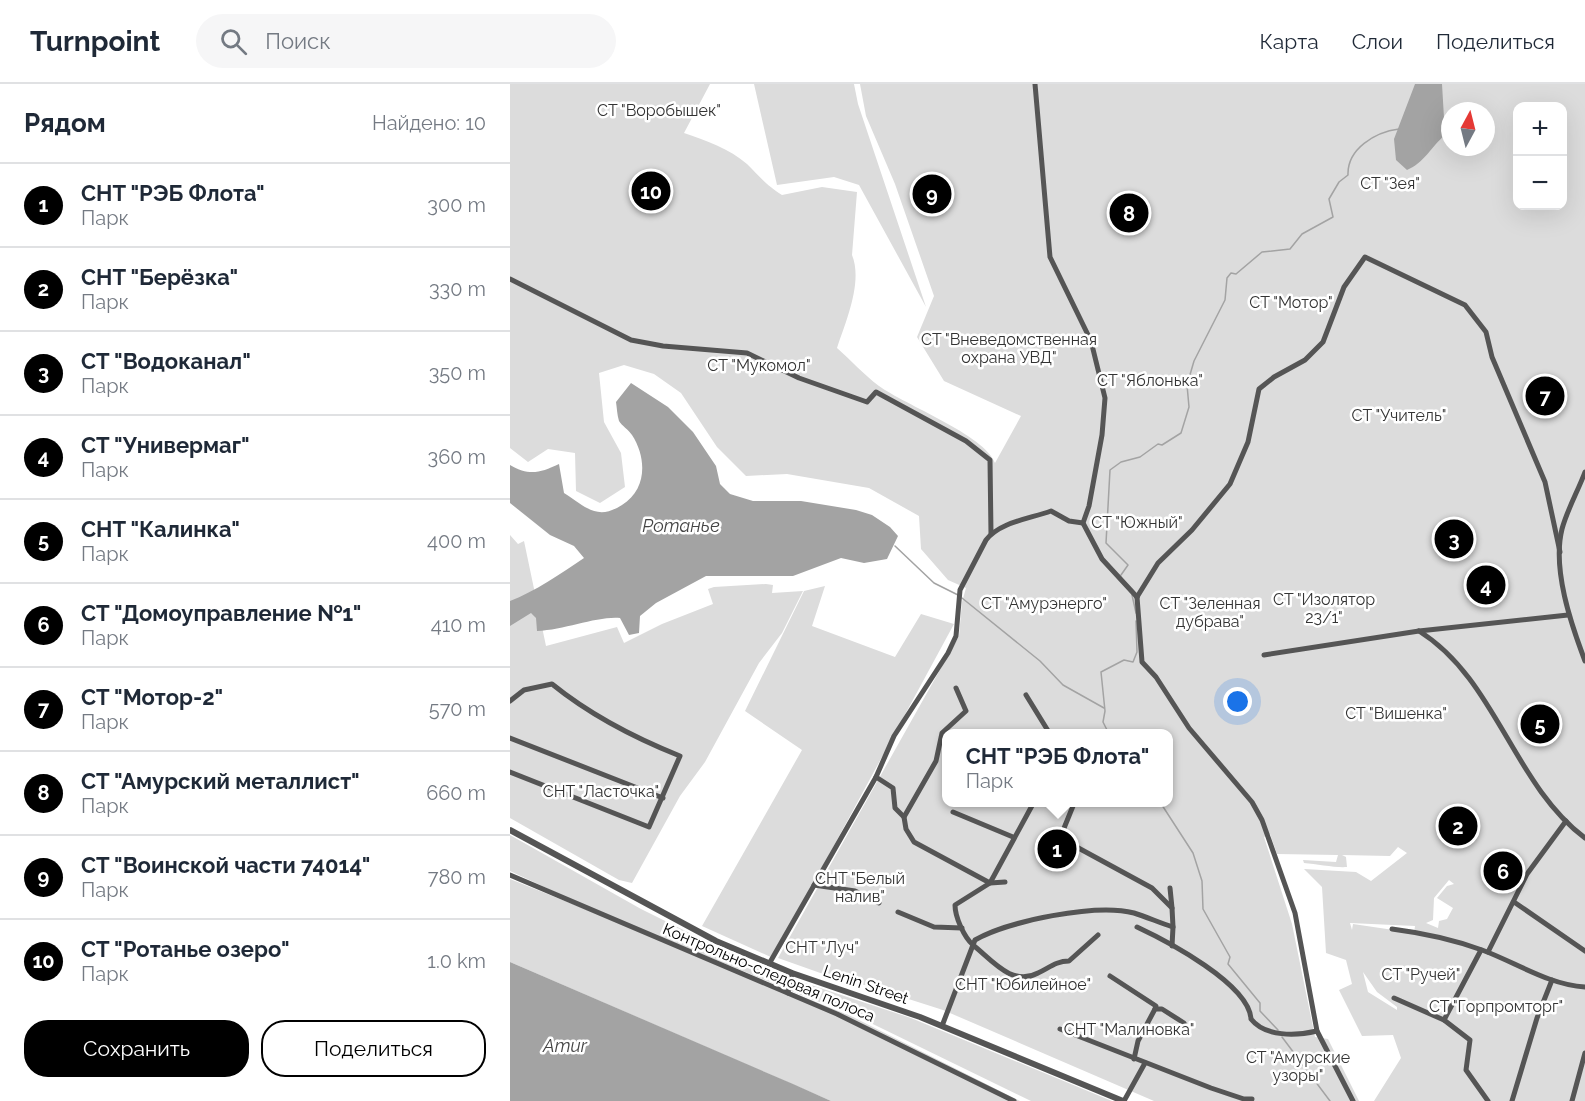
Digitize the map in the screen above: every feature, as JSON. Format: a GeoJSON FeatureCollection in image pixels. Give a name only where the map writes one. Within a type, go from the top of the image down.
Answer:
{"type":"FeatureCollection","features":[{"type":"Feature","properties":{"kind":"street"},"geometry":{"type":"LineString","coordinates":[[1035,84],[1050,257],[1091,340],[1105,398],[1102,435],[1089,506],[1083,523],[1092,544],[1137,597]]}},
{"type":"Feature","properties":{"kind":"street"},"geometry":{"type":"LineString","coordinates":[[1353,1101],[1317,1031],[1295,913],[1262,820],[1252,802],[1189,728],[1156,677],[1142,662],[1137,597],[1158,563],[1192,530],[1230,484],[1248,442],[1259,389],[1274,377],[1305,360],[1323,342],[1344,287],[1365,257],[1465,305],[1486,332],[1491,357],[1545,482],[1560,552],[1568,615],[1585,661]]}},
{"type":"Feature","properties":{"kind":"street"},"geometry":{"type":"LineString","coordinates":[[510,279],[631,340],[663,346],[747,352],[799,378],[867,402],[876,392],[966,441],[990,459],[991,534],[958,595],[956,636],[894,736],[876,777],[769,964]]}},
{"type":"Feature","properties":{"kind":"street"},"geometry":{"type":"LineString","coordinates":[[1560,552],[1562,529],[1585,472]]}},
{"type":"Feature","properties":{"kind":"street"},"geometry":{"type":"LineString","coordinates":[[991,534],[1012,522],[1051,511],[1069,521],[1083,523]]}},
{"type":"Feature","properties":{"kind":"street"},"geometry":{"type":"LineString","coordinates":[[1264,655],[1419,631],[1568,615]]}},
{"type":"Feature","properties":{"kind":"street"},"geometry":{"type":"LineString","coordinates":[[1419,631],[1438,643],[1473,683],[1504,737],[1566,821],[1585,838]]}},
{"type":"Feature","properties":{"kind":"street"},"geometry":{"type":"LineString","coordinates":[[510,701],[524,690],[552,684],[574,702],[609,722],[680,756],[649,827],[510,772]]}},
{"type":"Feature","properties":{"kind":"street"},"geometry":{"type":"LineString","coordinates":[[946,729],[966,711],[956,688]]}},
{"type":"Feature","properties":{"kind":"street"},"geometry":{"type":"LineString","coordinates":[[1026,695],[1047,729]]}},
{"type":"Feature","properties":{"kind":"street"},"geometry":{"type":"LineString","coordinates":[[904,817],[936,761],[942,733]]}},
{"type":"Feature","properties":{"kind":"street"},"geometry":{"type":"LineString","coordinates":[[510,738],[663,798]]}},
{"type":"Feature","properties":{"kind":"street"},"geometry":{"type":"LineString","coordinates":[[876,777],[894,788],[895,808],[904,817],[906,829],[914,842],[990,883]]}},
{"type":"Feature","properties":{"kind":"street"},"geometry":{"type":"LineString","coordinates":[[990,883],[1031,807]]}},
{"type":"Feature","properties":{"kind":"street"},"geometry":{"type":"LineString","coordinates":[[1073,807],[1059,835],[1064,843],[1097,855],[1152,888],[1172,908]]}},
{"type":"Feature","properties":{"kind":"street"},"geometry":{"type":"LineString","coordinates":[[953,812],[1013,837]]}},
{"type":"Feature","properties":{"kind":"street"},"geometry":{"type":"LineString","coordinates":[[1443,1020],[1514,902],[1527,874],[1566,821]]}},
{"type":"Feature","properties":{"kind":"street","name":"Lenin Street"},"geometry":{"type":"LineString","coordinates":[[510,830],[716,941],[792,973],[942,1026],[1124,1101]]}},
{"type":"Feature","properties":{"kind":"street","name":"Контрольно-следовая полоса"},"geometry":{"type":"LineString","coordinates":[[510,875],[837,1014],[1014,1101]]}},
{"type":"Feature","properties":{"kind":"street"},"geometry":{"type":"LineString","coordinates":[[1005,882],[990,883],[955,905],[962,928],[973,945],[1000,970],[1022,978],[1038,974],[1062,961],[1069,961],[1098,935]]}},
{"type":"Feature","properties":{"kind":"street"},"geometry":{"type":"LineString","coordinates":[[814,885],[855,891],[879,903]]}},
{"type":"Feature","properties":{"kind":"street"},"geometry":{"type":"LineString","coordinates":[[1170,888],[1172,946]]}},
{"type":"Feature","properties":{"kind":"street"},"geometry":{"type":"LineString","coordinates":[[1514,902],[1585,951]]}},
{"type":"Feature","properties":{"kind":"street"},"geometry":{"type":"LineString","coordinates":[[898,912],[934,927],[962,928]]}},
{"type":"Feature","properties":{"kind":"street"},"geometry":{"type":"LineString","coordinates":[[942,1026],[975,940],[992,932],[1078,912],[1132,913],[1173,927]]}},
{"type":"Feature","properties":{"kind":"street"},"geometry":{"type":"LineString","coordinates":[[1137,927],[1172,946],[1233,987],[1250,1010],[1251,1019],[1255,1025],[1284,1033],[1304,1034],[1317,1031]]}},
{"type":"Feature","properties":{"kind":"street"},"geometry":{"type":"LineString","coordinates":[[1392,929],[1433,935],[1484,951],[1552,980],[1585,987]]}},
{"type":"Feature","properties":{"kind":"street"},"geometry":{"type":"LineString","coordinates":[[788,993],[792,973]]}},
{"type":"Feature","properties":{"kind":"street"},"geometry":{"type":"LineString","coordinates":[[1110,975],[1156,1006],[1138,1041],[1134,1059]]}},
{"type":"Feature","properties":{"kind":"street"},"geometry":{"type":"LineString","coordinates":[[1512,1101],[1537,1018],[1552,980]]}},
{"type":"Feature","properties":{"kind":"street"},"geometry":{"type":"LineString","coordinates":[[1394,998],[1443,1020],[1470,1040],[1466,1070],[1488,1101]]}},
{"type":"Feature","properties":{"kind":"street"},"geometry":{"type":"LineString","coordinates":[[1155,1009],[1162,1009],[1184,1023]]}},
{"type":"Feature","properties":{"kind":"street"},"geometry":{"type":"LineString","coordinates":[[1060,1029],[1134,1059],[1244,1099],[1252,1099]]}},
{"type":"Feature","properties":{"kind":"street"},"geometry":{"type":"LineString","coordinates":[[1572,1101],[1585,1053]]}},
{"type":"Feature","properties":{"kind":"street"},"geometry":{"type":"LineString","coordinates":[[1124,1101],[1145,1063]]}},
{"type":"Feature","properties":{"kind":"green space"},"geometry":{"type":"Polygon","coordinates":[[[510,84],[710,84],[684,133],[733,154],[782,195],[822,187],[857,192],[852,255],[856,277],[849,314],[837,348],[879,386],[961,431],[988,452],[995,463],[1021,416],[944,381],[917,337],[934,296],[895,184],[866,116],[860,84],[1585,84],[1585,1101],[1374,1101],[1401,1058],[1393,1035],[1362,1036],[1339,990],[1352,984],[1346,960],[1326,953],[1322,887],[1304,869],[1356,872],[1371,881],[1407,853],[1398,847],[1390,856],[1342,855],[1346,857],[1347,867],[1337,867],[1304,863],[1303,860],[1336,862],[1338,855],[1277,854],[1270,834],[1264,837],[1292,924],[1315,1037],[1328,1039],[1359,1101],[1154,1101],[943,1010],[778,958],[959,636],[962,602],[966,588],[948,580],[921,549],[919,516],[869,488],[787,474],[746,476],[717,447],[681,393],[654,374],[624,365],[599,373],[604,422],[621,453],[625,487],[600,503],[576,491],[575,453],[548,449],[528,462],[510,448],[510,84]],[[1449,880],[1434,898],[1433,920],[1426,923],[1438,928],[1439,921],[1447,919],[1453,908],[1437,898],[1447,886],[1454,884],[1449,880]],[[1350,923],[1352,930],[1353,924],[1414,933],[1415,926],[1350,923]],[[1363,972],[1368,992],[1397,1010],[1397,1007],[1377,992],[1363,972]]]}},
{"type":"Feature","properties":{"kind":"green space"},"geometry":{"type":"Polygon","coordinates":[[[754,84],[854,84],[858,104],[926,307],[859,185],[834,177],[777,185],[754,84]]]}},
{"type":"Feature","properties":{"kind":"green space","name":"СНТ \"Ласточка\""},"geometry":{"type":"Polygon","coordinates":[[[510,535],[518,544],[524,541],[546,646],[617,627],[624,643],[662,624],[713,604],[708,589],[714,587],[766,584],[773,585],[772,593],[803,591],[782,633],[759,663],[705,762],[680,796],[632,883],[619,880],[510,818],[510,535]]]}},
{"type":"Feature","properties":{"kind":"green space"},"geometry":{"type":"Polygon","coordinates":[[[825,586],[812,626],[895,657],[921,614],[954,624],[773,958],[702,926],[802,750],[745,711],[804,591],[825,586]]]}},
{"type":"Feature","properties":{"kind":"green space"},"geometry":{"type":"Polygon","coordinates":[[[510,835],[641,909],[760,968],[911,1018],[1112,1101],[1031,1101],[842,1009],[813,1000],[583,905],[510,871],[510,835]]]}},
{"type":"Feature","properties":{"kind":"green space"},"geometry":{"type":"Polygon","coordinates":[[[510,879],[851,1016],[1020,1101],[831,1101],[510,962],[510,879]]]}},
{"type":"Feature","properties":{"kind":"water"},"geometry":{"type":"Polygon","coordinates":[[[1415,84],[1442,84],[1441,139],[1423,159],[1407,170],[1396,160],[1394,139],[1415,84]]]}},
{"type":"Feature","properties":{"kind":"water","name":"Ротанье"},"geometry":{"type":"Polygon","coordinates":[[[631,383],[668,407],[693,432],[716,466],[720,484],[730,494],[753,501],[801,501],[856,510],[872,515],[890,527],[898,536],[887,559],[864,563],[841,558],[793,576],[706,576],[656,603],[640,616],[639,633],[629,635],[620,618],[601,619],[537,631],[536,618],[531,613],[510,626],[510,601],[557,576],[584,558],[574,546],[550,535],[510,503],[510,465],[523,471],[534,472],[559,464],[564,493],[579,503],[598,512],[613,510],[622,505],[636,491],[642,473],[637,444],[619,421],[617,412],[616,402],[631,383]]]}},
{"type":"Feature","properties":{"kind":"water","name":"Amur"},"geometry":{"type":"Polygon","coordinates":[[[510,962],[793,1084],[831,1101],[510,1101],[510,962]]]}},
{"type":"Feature","properties":{"kind":"waterway"},"geometry":{"type":"LineString","coordinates":[[1121,575],[1128,565],[1106,543],[1110,470],[1121,462],[1140,457],[1158,444],[1162,445],[1181,433],[1189,407],[1187,385],[1194,361],[1225,300],[1227,278],[1231,273],[1236,274],[1262,252],[1290,249],[1302,234],[1333,217],[1329,199],[1339,182],[1348,175],[1352,157],[1357,150],[1372,138],[1399,129]]}},
{"type":"Feature","properties":{"kind":"waterway"},"geometry":{"type":"LineString","coordinates":[[895,546],[934,583],[958,595]]}},
{"type":"Feature","properties":{"kind":"waterway"},"geometry":{"type":"LineString","coordinates":[[1132,595],[1136,613]]}},
{"type":"Feature","properties":{"kind":"waterway"},"geometry":{"type":"LineString","coordinates":[[962,598],[1040,661],[1063,685],[1104,708]]}},
{"type":"Feature","properties":{"kind":"waterway"},"geometry":{"type":"LineString","coordinates":[[1106,729],[1103,722],[1105,711],[1101,672],[1124,660],[1133,662],[1137,652],[1136,621]]}},
{"type":"Feature","properties":{"kind":"waterway"},"geometry":{"type":"LineString","coordinates":[[1163,807],[1193,853],[1202,881],[1203,909],[1230,957],[1228,964],[1260,1003],[1260,1011],[1278,1030]]}},
{"type":"Feature","properties":{"kind":"waterway"},"geometry":{"type":"LineString","coordinates":[[1282,1037],[1330,1101]]}},
{"type":"Feature","properties":{"kind":"place","name":"СТ \"Ротанье озеро\""},"geometry":{"type":"Point","coordinates":[651,191]}},
{"type":"Feature","properties":{"kind":"place","name":"СТ \"Воинской части 74014\""},"geometry":{"type":"Point","coordinates":[932,194]}},
{"type":"Feature","properties":{"kind":"place","name":"СТ \"Амурский металлист\""},"geometry":{"type":"Point","coordinates":[1129,213]}},
{"type":"Feature","properties":{"kind":"place","name":"СТ \"Мотор-2\""},"geometry":{"type":"Point","coordinates":[1545,396]}},
{"type":"Feature","properties":{"kind":"place","name":"СТ \"Водоканал\""},"geometry":{"type":"Point","coordinates":[1454,539]}},
{"type":"Feature","properties":{"kind":"place","name":"СТ \"Универмаг\""},"geometry":{"type":"Point","coordinates":[1486,585]}},
{"type":"Feature","properties":{"kind":"place","name":"СНТ \"Калинка\""},"geometry":{"type":"Point","coordinates":[1540,724]}},
{"type":"Feature","properties":{"kind":"place","name":"СНТ \"Берёзка\""},"geometry":{"type":"Point","coordinates":[1458,826]}},
{"type":"Feature","properties":{"kind":"place","name":"СНТ \"РЭБ Флота\""},"geometry":{"type":"Point","coordinates":[1057,849]}},
{"type":"Feature","properties":{"kind":"place","name":"СТ \"Домоуправление №1\""},"geometry":{"type":"Point","coordinates":[1503,871]}},
{"type":"Feature","properties":{"kind":"park label","name":"СТ \"Воробышек\""},"geometry":{"type":"Point","coordinates":[659,110]}},
{"type":"Feature","properties":{"kind":"park label","name":"СТ \"Зея\""},"geometry":{"type":"Point","coordinates":[1390,183]}},
{"type":"Feature","properties":{"kind":"park label","name":"СТ \"Мотор\""},"geometry":{"type":"Point","coordinates":[1291,302]}},
{"type":"Feature","properties":{"kind":"park label","name":"СТ \"Вневедомственная охрана УВД\""},"geometry":{"type":"Point","coordinates":[1009,348]}},
{"type":"Feature","properties":{"kind":"park label","name":"СТ \"Мукомол\""},"geometry":{"type":"Point","coordinates":[759,365]}},
{"type":"Feature","properties":{"kind":"park label","name":"СТ \"Яблонька\""},"geometry":{"type":"Point","coordinates":[1150,380]}},
{"type":"Feature","properties":{"kind":"park label","name":"СТ \"Учитель\""},"geometry":{"type":"Point","coordinates":[1399,415]}},
{"type":"Feature","properties":{"kind":"park label","name":"СТ \"Южный\""},"geometry":{"type":"Point","coordinates":[1137,522]}},
{"type":"Feature","properties":{"kind":"park label","name":"СТ \"Амурэнерго\""},"geometry":{"type":"Point","coordinates":[1044,603]}},
{"type":"Feature","properties":{"kind":"park label","name":"СТ \"Изолятор 23/1\""},"geometry":{"type":"Point","coordinates":[1324,608]}},
{"type":"Feature","properties":{"kind":"park label","name":"СТ \"Зеленная дубрава\""},"geometry":{"type":"Point","coordinates":[1210,612]}},
{"type":"Feature","properties":{"kind":"park label","name":"СТ \"Вишенка\""},"geometry":{"type":"Point","coordinates":[1396,713]}},
{"type":"Feature","properties":{"kind":"park label","name":"СНТ \"Белый налив\""},"geometry":{"type":"Point","coordinates":[860,887]}},
{"type":"Feature","properties":{"kind":"park label","name":"СНТ \"Луч\""},"geometry":{"type":"Point","coordinates":[822,947]}},
{"type":"Feature","properties":{"kind":"park label","name":"СТ \"Ручей\""},"geometry":{"type":"Point","coordinates":[1421,974]}},
{"type":"Feature","properties":{"kind":"park label","name":"СНТ \"Юбилейное\""},"geometry":{"type":"Point","coordinates":[1023,984]}},
{"type":"Feature","properties":{"kind":"park label","name":"СТ \"Горпромторг\""},"geometry":{"type":"Point","coordinates":[1496,1006]}},
{"type":"Feature","properties":{"kind":"park label","name":"СНТ \"Малиновка\""},"geometry":{"type":"Point","coordinates":[1129,1029]}},
{"type":"Feature","properties":{"kind":"park label","name":"СТ \"Амурские узоры\""},"geometry":{"type":"Point","coordinates":[1298,1066]}}]}
